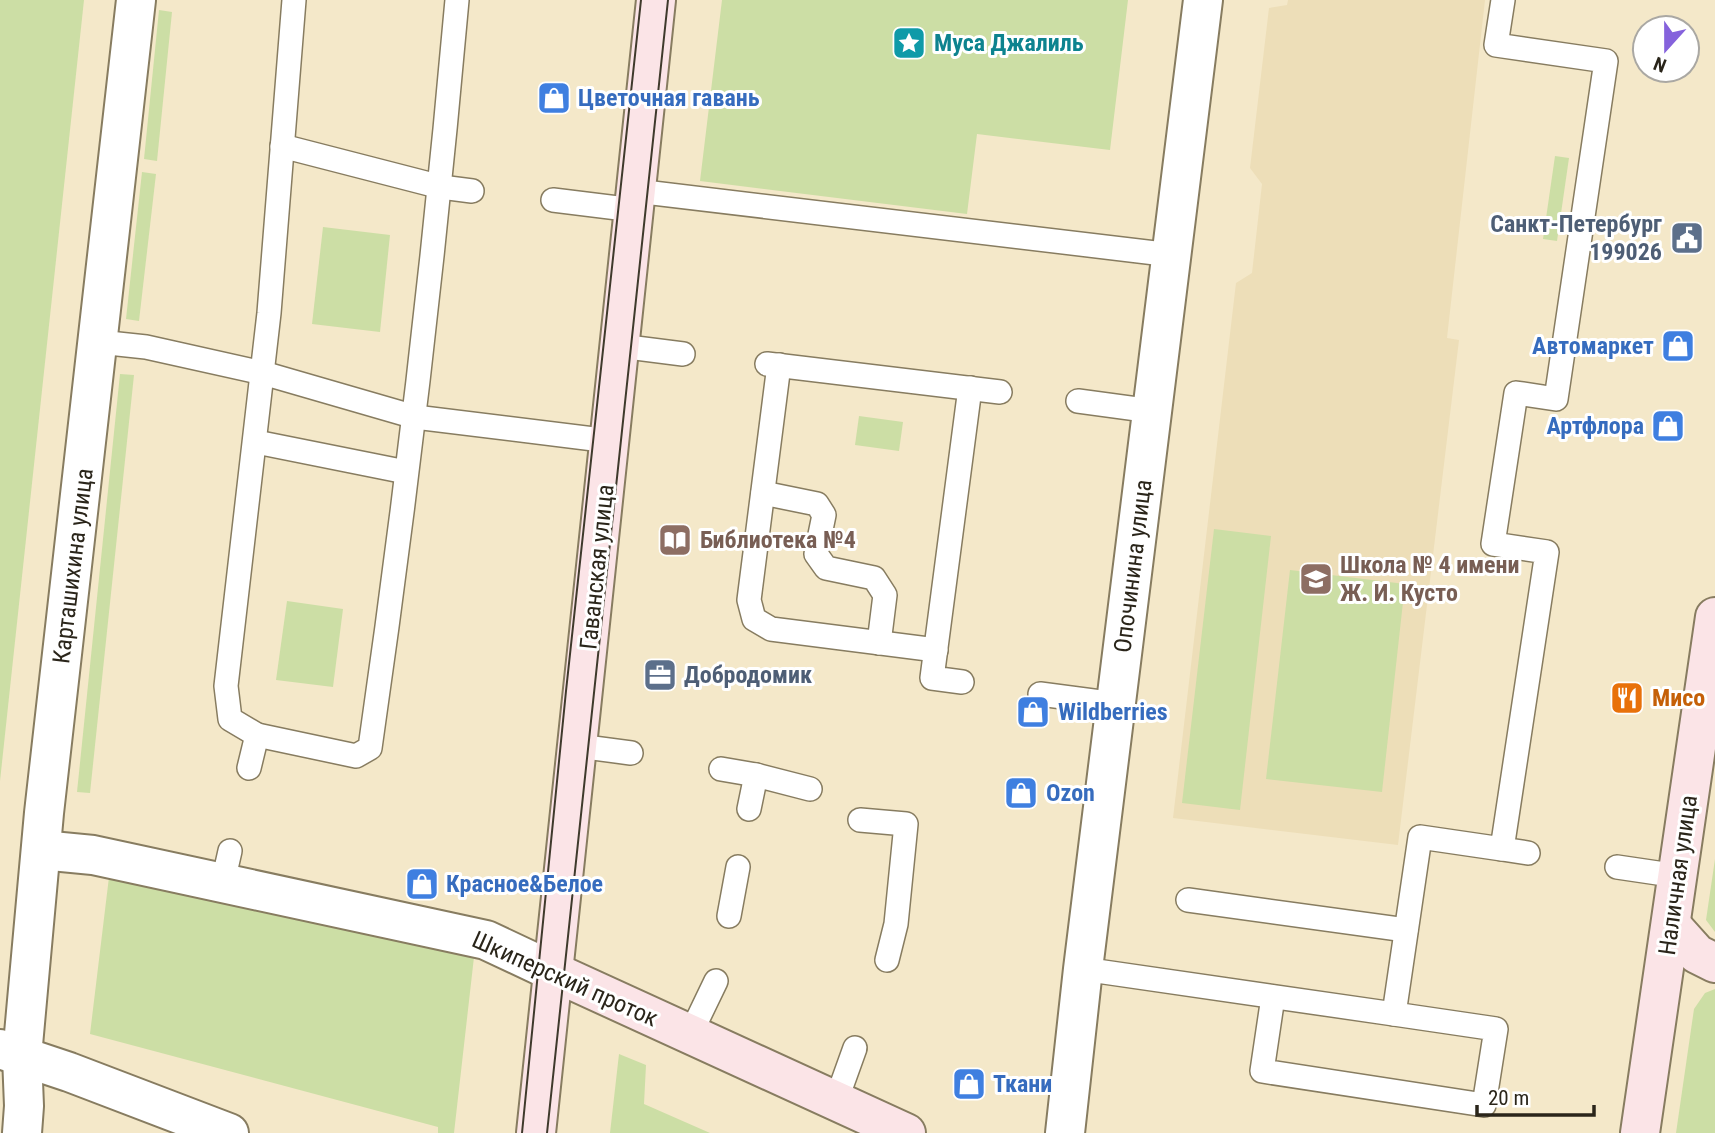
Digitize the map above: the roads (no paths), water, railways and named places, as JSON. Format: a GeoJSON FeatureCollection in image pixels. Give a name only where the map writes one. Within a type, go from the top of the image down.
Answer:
{"type":"FeatureCollection","features":[{"type":"Feature","properties":{"kind":"main road","name":"Гаванская улица"},"geometry":{"type":"LineString","coordinates":[[536,1133],[656,0]]}},
{"type":"Feature","properties":{"kind":"main road","name":"Наличная улица"},"geometry":{"type":"LineString","coordinates":[[1640,1133],[1715,617]]}},
{"type":"Feature","properties":{"kind":"main road"},"geometry":{"type":"LineString","coordinates":[[1671,925],[1697,954],[1715,963]]}},
{"type":"Feature","properties":{"kind":"main road","name":"Шкиперский проток"},"geometry":{"type":"LineString","coordinates":[[554,972],[906,1133]]}},
{"type":"Feature","properties":{"kind":"street","name":"Карташихина улица"},"geometry":{"type":"LineString","coordinates":[[22,1133],[24,1106],[11,1052],[41,850],[136,0]]}},
{"type":"Feature","properties":{"kind":"street","name":"Опочинина улица"},"geometry":{"type":"LineString","coordinates":[[1065,1133],[1203,0]]}},
{"type":"Feature","properties":{"kind":"street","name":"Шкиперский проток"},"geometry":{"type":"LineString","coordinates":[[41,850],[227,867],[486,940],[554,972]]}},
{"type":"Feature","properties":{"kind":"street"},"geometry":{"type":"LineString","coordinates":[[11,1052],[229,1133]]}},
{"type":"Feature","properties":{"kind":"lane"},"geometry":{"type":"LineString","coordinates":[[294,0],[263,373],[226,686],[230,719],[257,735],[356,756],[370,748],[415,417],[441,187],[457,0]]}},
{"type":"Feature","properties":{"kind":"lane"},"geometry":{"type":"LineString","coordinates":[[1502,849],[1547,552],[1493,544],[1516,393],[1556,399],[1606,61],[1496,45],[1503,0]]}},
{"type":"Feature","properties":{"kind":"lane"},"geometry":{"type":"LineString","coordinates":[[282,146],[441,187],[472,191]]}},
{"type":"Feature","properties":{"kind":"lane"},"geometry":{"type":"LineString","coordinates":[[553,200],[635,200],[1172,255]]}},
{"type":"Feature","properties":{"kind":"lane"},"geometry":{"type":"LineString","coordinates":[[99,342],[146,347],[263,373],[415,417],[610,441]]}},
{"type":"Feature","properties":{"kind":"lane"},"geometry":{"type":"LineString","coordinates":[[620,346],[683,354]]}},
{"type":"Feature","properties":{"kind":"lane"},"geometry":{"type":"LineString","coordinates":[[936,650],[771,629],[754,619],[748,600],[763,493],[772,365],[1000,392]]}},
{"type":"Feature","properties":{"kind":"lane"},"geometry":{"type":"LineString","coordinates":[[962,682],[932,678],[970,388]]}},
{"type":"Feature","properties":{"kind":"lane"},"geometry":{"type":"LineString","coordinates":[[1078,401],[1152,411]]}},
{"type":"Feature","properties":{"kind":"lane"},"geometry":{"type":"LineString","coordinates":[[256,442],[407,472]]}},
{"type":"Feature","properties":{"kind":"lane"},"geometry":{"type":"LineString","coordinates":[[763,493],[817,503],[824,515],[816,554],[826,568],[874,578],[885,595],[879,643]]}},
{"type":"Feature","properties":{"kind":"lane"},"geometry":{"type":"LineString","coordinates":[[1040,694],[1116,704]]}},
{"type":"Feature","properties":{"kind":"lane"},"geometry":{"type":"LineString","coordinates":[[249,768],[257,735]]}},
{"type":"Feature","properties":{"kind":"lane"},"geometry":{"type":"LineString","coordinates":[[578,746],[631,753]]}},
{"type":"Feature","properties":{"kind":"lane"},"geometry":{"type":"LineString","coordinates":[[721,769],[810,789]]}},
{"type":"Feature","properties":{"kind":"lane"},"geometry":{"type":"LineString","coordinates":[[750,809],[756,775]]}},
{"type":"Feature","properties":{"kind":"lane"},"geometry":{"type":"LineString","coordinates":[[860,820],[906,824],[896,924],[887,960]]}},
{"type":"Feature","properties":{"kind":"lane"},"geometry":{"type":"LineString","coordinates":[[1394,1014],[1420,837],[1528,853]]}},
{"type":"Feature","properties":{"kind":"lane"},"geometry":{"type":"LineString","coordinates":[[729,916],[738,867]]}},
{"type":"Feature","properties":{"kind":"lane"},"geometry":{"type":"LineString","coordinates":[[1617,867],[1678,876]]}},
{"type":"Feature","properties":{"kind":"lane"},"geometry":{"type":"LineString","coordinates":[[1188,900],[1406,930]]}},
{"type":"Feature","properties":{"kind":"lane"},"geometry":{"type":"LineString","coordinates":[[1083,969],[1496,1029],[1485,1105],[1262,1071],[1273,997]]}},
{"type":"Feature","properties":{"kind":"lane"},"geometry":{"type":"LineString","coordinates":[[690,1035],[716,981]]}},
{"type":"Feature","properties":{"kind":"lane"},"geometry":{"type":"LineString","coordinates":[[836,1101],[855,1048]]}},
{"type":"Feature","properties":{"kind":"tram line"},"geometry":{"type":"LineString","coordinates":[[522,1133],[566,691],[641,0]]}},
{"type":"Feature","properties":{"kind":"tram line"},"geometry":{"type":"LineString","coordinates":[[547,1133],[668,0]]}},
{"type":"Feature","properties":{"kind":"place","name":"Муса Джалиль"},"geometry":{"type":"Point","coordinates":[909,43]}},
{"type":"Feature","properties":{"kind":"place","name":"Цветочная гавань"},"geometry":{"type":"Point","coordinates":[554,98]}},
{"type":"Feature","properties":{"kind":"place","name":"Санкт-Петербург 199026"},"geometry":{"type":"Point","coordinates":[1687,238]}},
{"type":"Feature","properties":{"kind":"place","name":"Автомаркет"},"geometry":{"type":"Point","coordinates":[1678,346]}},
{"type":"Feature","properties":{"kind":"place","name":"Артфлора"},"geometry":{"type":"Point","coordinates":[1668,426]}},
{"type":"Feature","properties":{"kind":"place","name":"Библиотека №4"},"geometry":{"type":"Point","coordinates":[675,540]}},
{"type":"Feature","properties":{"kind":"place","name":"Школа № 4 имени Ж. И. Кусто"},"geometry":{"type":"Point","coordinates":[1316,579]}},
{"type":"Feature","properties":{"kind":"place","name":"Добродомик"},"geometry":{"type":"Point","coordinates":[660,675]}},
{"type":"Feature","properties":{"kind":"place","name":"Мисо"},"geometry":{"type":"Point","coordinates":[1627,698]}},
{"type":"Feature","properties":{"kind":"place","name":"Wildberries"},"geometry":{"type":"Point","coordinates":[1033,712]}},
{"type":"Feature","properties":{"kind":"place","name":"Ozon"},"geometry":{"type":"Point","coordinates":[1021,793]}},
{"type":"Feature","properties":{"kind":"place","name":"Красное&Белое"},"geometry":{"type":"Point","coordinates":[422,884]}},
{"type":"Feature","properties":{"kind":"place","name":"Ткани"},"geometry":{"type":"Point","coordinates":[969,1084]}}]}
